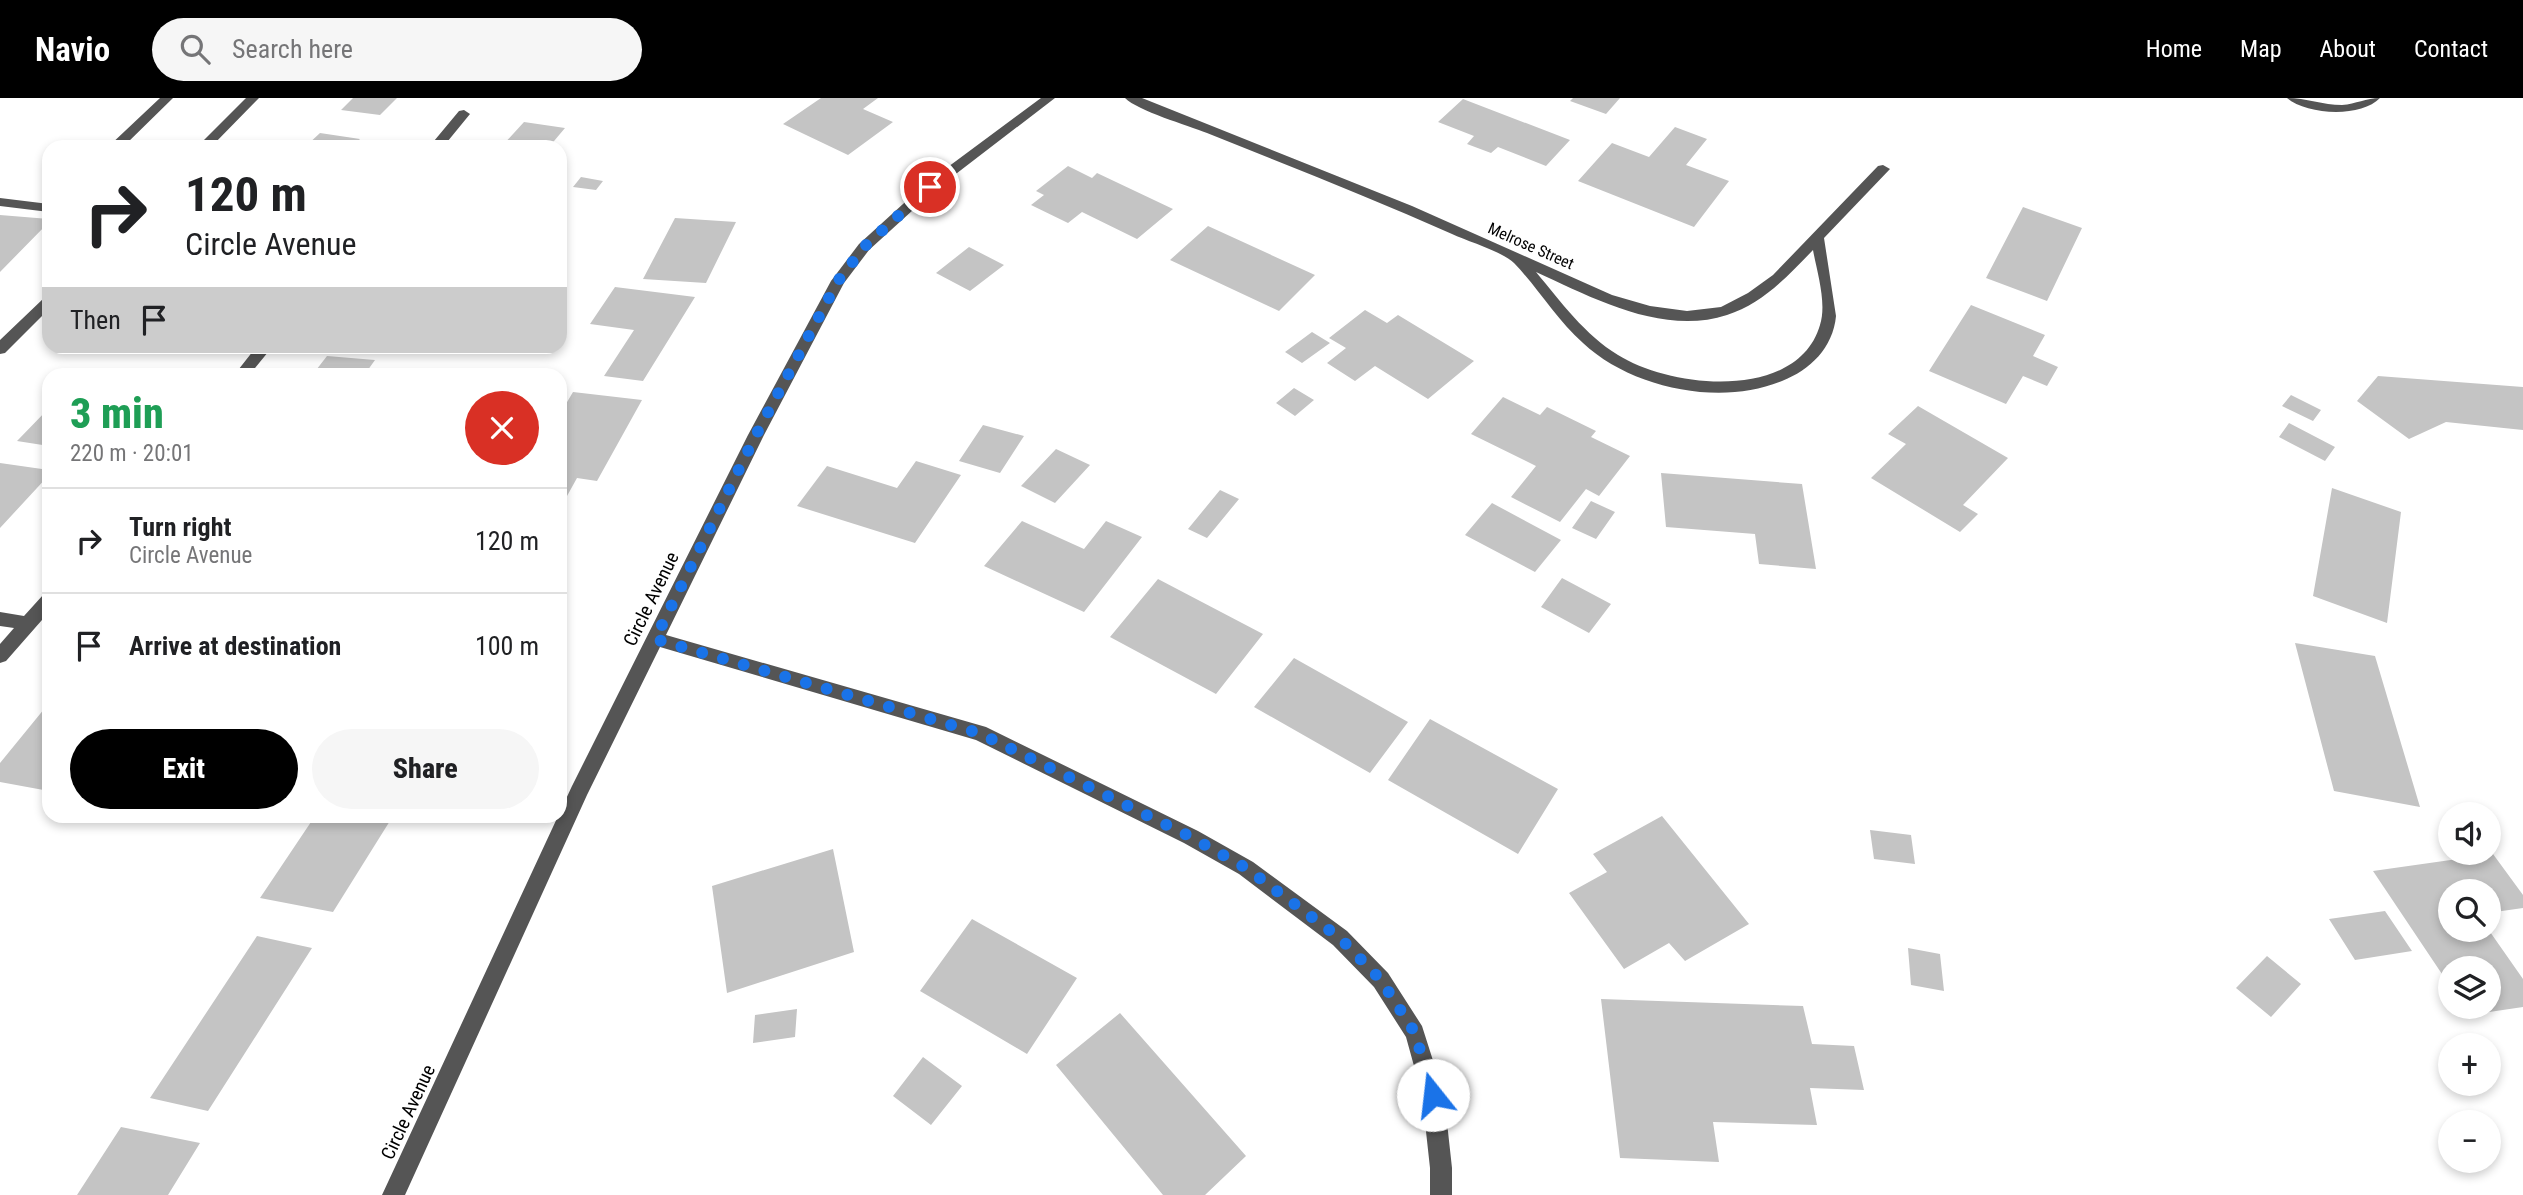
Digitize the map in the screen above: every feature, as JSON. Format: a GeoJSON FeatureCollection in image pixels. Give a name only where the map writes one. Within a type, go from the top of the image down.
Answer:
{"type":"FeatureCollection","features":[{"type":"Feature","properties":{"kind":"street"},"geometry":{"type":"LineString","coordinates":[[122,140],[167,98]]}},
{"type":"Feature","properties":{"kind":"street"},"geometry":{"type":"LineString","coordinates":[[211,140],[253,98]]}},
{"type":"Feature","properties":{"kind":"street","name":"Circle Avenue"},"geometry":{"type":"LineString","coordinates":[[567,818],[756,435],[816,320],[850,264],[883,228],[930,187],[1049,98]]}},
{"type":"Feature","properties":{"kind":"street","name":"Melrose Street"},"geometry":{"type":"LineString","coordinates":[[1131,98],[1241,140],[1607,298],[1648,311],[1687,316],[1724,311],[1754,296],[1777,278],[1883,169]]}},
{"type":"Feature","properties":{"kind":"street"},"geometry":{"type":"LineString","coordinates":[[2293,98],[2322,107],[2354,108],[2374,98]]}},
{"type":"Feature","properties":{"kind":"street"},"geometry":{"type":"LineString","coordinates":[[442,140],[464,114]]}},
{"type":"Feature","properties":{"kind":"street"},"geometry":{"type":"LineString","coordinates":[[0,202],[42,207]]}},
{"type":"Feature","properties":{"kind":"street"},"geometry":{"type":"LineString","coordinates":[[1515,257],[1579,331],[1595,347],[1616,361],[1666,381],[1721,388],[1749,385],[1785,373],[1813,354],[1825,338],[1829,321],[1817,235]]}},
{"type":"Feature","properties":{"kind":"street"},"geometry":{"type":"LineString","coordinates":[[0,349],[42,308]]}},
{"type":"Feature","properties":{"kind":"street"},"geometry":{"type":"LineString","coordinates":[[247,368],[258,354]]}},
{"type":"Feature","properties":{"kind":"street"},"geometry":{"type":"LineString","coordinates":[[0,656],[42,608]]}},
{"type":"Feature","properties":{"kind":"street"},"geometry":{"type":"LineString","coordinates":[[0,618],[28,624]]}},
{"type":"Feature","properties":{"kind":"street"},"geometry":{"type":"LineString","coordinates":[[655,639],[979,733],[1191,837],[1246,868],[1340,938],[1381,980],[1415,1033],[1433,1095],[1441,1168],[1441,1195]]}},
{"type":"Feature","properties":{"kind":"street","name":"Circle Avenue"},"geometry":{"type":"LineString","coordinates":[[393,1195],[565,823]]}},
{"type":"Feature","properties":{"kind":"building"},"geometry":{"type":"Polygon","coordinates":[[[353,98],[397,98],[380,115],[341,110],[353,98]]]}},
{"type":"Feature","properties":{"kind":"building"},"geometry":{"type":"Polygon","coordinates":[[[821,98],[878,98],[863,109],[893,122],[848,155],[783,124],[821,98]]]}},
{"type":"Feature","properties":{"kind":"building"},"geometry":{"type":"Polygon","coordinates":[[[1573,98],[1620,98],[1606,114],[1570,101],[1573,98]]]}},
{"type":"Feature","properties":{"kind":"building"},"geometry":{"type":"Polygon","coordinates":[[[1463,99],[1570,140],[1546,166],[1498,147],[1491,153],[1467,144],[1474,136],[1438,122],[1463,99]]]}},
{"type":"Feature","properties":{"kind":"building"},"geometry":{"type":"Polygon","coordinates":[[[524,122],[565,128],[555,140],[507,140],[524,122]]]}},
{"type":"Feature","properties":{"kind":"building"},"geometry":{"type":"Polygon","coordinates":[[[1675,127],[1707,139],[1686,165],[1729,181],[1694,227],[1578,181],[1612,143],[1649,157],[1675,127]]]}},
{"type":"Feature","properties":{"kind":"building"},"geometry":{"type":"Polygon","coordinates":[[[320,133],[360,139],[359,140],[312,140],[320,133]]]}},
{"type":"Feature","properties":{"kind":"building"},"geometry":{"type":"Polygon","coordinates":[[[1068,166],[1092,178],[1097,173],[1173,209],[1137,239],[1082,212],[1068,223],[1031,205],[1044,195],[1036,191],[1068,166]]]}},
{"type":"Feature","properties":{"kind":"building"},"geometry":{"type":"Polygon","coordinates":[[[581,177],[603,181],[596,190],[573,187],[581,177]]]}},
{"type":"Feature","properties":{"kind":"building"},"geometry":{"type":"Polygon","coordinates":[[[2023,207],[2082,228],[2047,301],[1986,278],[2023,207]]]}},
{"type":"Feature","properties":{"kind":"building"},"geometry":{"type":"Polygon","coordinates":[[[0,215],[42,218],[42,229],[0,272],[0,215]]]}},
{"type":"Feature","properties":{"kind":"building"},"geometry":{"type":"Polygon","coordinates":[[[675,218],[736,222],[706,283],[643,279],[675,218]]]}},
{"type":"Feature","properties":{"kind":"building"},"geometry":{"type":"Polygon","coordinates":[[[1208,226],[1315,275],[1279,311],[1170,260],[1208,226]]]}},
{"type":"Feature","properties":{"kind":"building"},"geometry":{"type":"Polygon","coordinates":[[[969,247],[1004,265],[970,291],[936,273],[969,247]]]}},
{"type":"Feature","properties":{"kind":"building"},"geometry":{"type":"Polygon","coordinates":[[[615,287],[695,297],[643,381],[604,376],[634,330],[590,324],[615,287]]]}},
{"type":"Feature","properties":{"kind":"building"},"geometry":{"type":"Polygon","coordinates":[[[1971,305],[2045,335],[2033,356],[2058,367],[2047,386],[2023,376],[2006,404],[1929,371],[1971,305]]]}},
{"type":"Feature","properties":{"kind":"building"},"geometry":{"type":"Polygon","coordinates":[[[1365,310],[1387,323],[1398,315],[1474,361],[1428,399],[1375,366],[1355,381],[1327,363],[1346,348],[1329,338],[1365,310]]]}},
{"type":"Feature","properties":{"kind":"building"},"geometry":{"type":"Polygon","coordinates":[[[1312,332],[1330,343],[1302,363],[1285,352],[1312,332]]]}},
{"type":"Feature","properties":{"kind":"building"},"geometry":{"type":"Polygon","coordinates":[[[327,356],[375,360],[369,368],[318,368],[327,356]]]}},
{"type":"Feature","properties":{"kind":"building"},"geometry":{"type":"Polygon","coordinates":[[[2378,376],[2523,387],[2523,430],[2446,422],[2409,439],[2357,401],[2378,376]]]}},
{"type":"Feature","properties":{"kind":"building"},"geometry":{"type":"Polygon","coordinates":[[[1294,388],[1314,400],[1295,416],[1276,403],[1294,388]]]}},
{"type":"Feature","properties":{"kind":"building"},"geometry":{"type":"Polygon","coordinates":[[[573,392],[642,400],[597,481],[577,478],[567,496],[567,402],[573,392]]]}},
{"type":"Feature","properties":{"kind":"building"},"geometry":{"type":"Polygon","coordinates":[[[2291,395],[2321,410],[2313,421],[2282,406],[2291,395]]]}},
{"type":"Feature","properties":{"kind":"building"},"geometry":{"type":"Polygon","coordinates":[[[1503,397],[1540,415],[1547,407],[1596,431],[1591,437],[1630,456],[1599,496],[1586,489],[1560,522],[1511,497],[1536,466],[1471,434],[1503,397]]]}},
{"type":"Feature","properties":{"kind":"building"},"geometry":{"type":"Polygon","coordinates":[[[1918,406],[2008,458],[1963,505],[1978,514],[1960,532],[1871,478],[1906,444],[1888,434],[1918,406]]]}},
{"type":"Feature","properties":{"kind":"building"},"geometry":{"type":"Polygon","coordinates":[[[42,415],[42,445],[17,441],[42,415]]]}},
{"type":"Feature","properties":{"kind":"building"},"geometry":{"type":"Polygon","coordinates":[[[2289,423],[2335,447],[2325,461],[2279,437],[2289,423]]]}},
{"type":"Feature","properties":{"kind":"building"},"geometry":{"type":"Polygon","coordinates":[[[983,425],[1024,436],[1000,473],[959,461],[983,425]]]}},
{"type":"Feature","properties":{"kind":"building"},"geometry":{"type":"Polygon","coordinates":[[[1056,449],[1090,465],[1055,503],[1021,486],[1056,449]]]}},
{"type":"Feature","properties":{"kind":"building"},"geometry":{"type":"Polygon","coordinates":[[[916,461],[961,475],[915,543],[797,506],[827,466],[897,488],[916,461]]]}},
{"type":"Feature","properties":{"kind":"building"},"geometry":{"type":"Polygon","coordinates":[[[0,463],[42,469],[42,483],[0,528],[0,463]]]}},
{"type":"Feature","properties":{"kind":"building"},"geometry":{"type":"Polygon","coordinates":[[[1661,473],[1802,484],[1816,569],[1759,564],[1755,534],[1666,527],[1661,473]]]}},
{"type":"Feature","properties":{"kind":"building"},"geometry":{"type":"Polygon","coordinates":[[[2332,488],[2401,512],[2387,623],[2313,596],[2332,488]]]}},
{"type":"Feature","properties":{"kind":"building"},"geometry":{"type":"Polygon","coordinates":[[[1220,490],[1239,499],[1207,538],[1188,529],[1220,490]]]}},
{"type":"Feature","properties":{"kind":"building"},"geometry":{"type":"Polygon","coordinates":[[[1591,501],[1615,512],[1596,539],[1572,528],[1591,501]]]}},
{"type":"Feature","properties":{"kind":"building"},"geometry":{"type":"Polygon","coordinates":[[[1492,503],[1561,540],[1535,572],[1465,535],[1492,503]]]}},
{"type":"Feature","properties":{"kind":"building"},"geometry":{"type":"Polygon","coordinates":[[[1022,521],[1084,549],[1106,521],[1142,537],[1084,612],[984,566],[1022,521]]]}},
{"type":"Feature","properties":{"kind":"building"},"geometry":{"type":"Polygon","coordinates":[[[1562,578],[1611,604],[1589,633],[1541,607],[1562,578]]]}},
{"type":"Feature","properties":{"kind":"building"},"geometry":{"type":"Polygon","coordinates":[[[1158,579],[1263,634],[1216,694],[1110,637],[1158,579]]]}},
{"type":"Feature","properties":{"kind":"building"},"geometry":{"type":"Polygon","coordinates":[[[2295,643],[2375,656],[2420,807],[2334,791],[2295,643]]]}},
{"type":"Feature","properties":{"kind":"building"},"geometry":{"type":"Polygon","coordinates":[[[1294,658],[1408,722],[1370,773],[1254,707],[1294,658]]]}},
{"type":"Feature","properties":{"kind":"building"},"geometry":{"type":"Polygon","coordinates":[[[42,712],[42,790],[0,782],[0,763],[42,712]]]}},
{"type":"Feature","properties":{"kind":"building"},"geometry":{"type":"Polygon","coordinates":[[[1430,719],[1558,789],[1518,854],[1388,780],[1430,719]]]}},
{"type":"Feature","properties":{"kind":"building"},"geometry":{"type":"Polygon","coordinates":[[[1662,816],[1749,924],[1685,961],[1669,943],[1624,969],[1569,893],[1607,872],[1593,854],[1662,816]]]}},
{"type":"Feature","properties":{"kind":"building"},"geometry":{"type":"Polygon","coordinates":[[[310,823],[389,823],[333,912],[260,898],[310,823]]]}},
{"type":"Feature","properties":{"kind":"building"},"geometry":{"type":"Polygon","coordinates":[[[1870,830],[1911,835],[1915,864],[1874,859],[1870,830]]]}},
{"type":"Feature","properties":{"kind":"building"},"geometry":{"type":"Polygon","coordinates":[[[833,849],[854,952],[727,993],[712,886],[833,849]]]}},
{"type":"Feature","properties":{"kind":"building"},"geometry":{"type":"Polygon","coordinates":[[[2438,862],[2438,865],[2501,865],[2523,895],[2523,908],[2501,911],[2501,879],[2438,879],[2438,942],[2497,942],[2523,979],[2523,1007],[2501,1010],[2501,956],[2438,956],[2438,968],[2373,871],[2438,862]]]}},
{"type":"Feature","properties":{"kind":"building"},"geometry":{"type":"Polygon","coordinates":[[[2385,911],[2412,951],[2355,960],[2329,919],[2385,911]]]}},
{"type":"Feature","properties":{"kind":"building"},"geometry":{"type":"Polygon","coordinates":[[[972,919],[1077,978],[1027,1054],[920,991],[972,919]]]}},
{"type":"Feature","properties":{"kind":"building"},"geometry":{"type":"Polygon","coordinates":[[[257,936],[312,948],[208,1111],[150,1098],[257,936]]]}},
{"type":"Feature","properties":{"kind":"building"},"geometry":{"type":"Polygon","coordinates":[[[1908,948],[1940,954],[1944,991],[1911,985],[1908,948]]]}},
{"type":"Feature","properties":{"kind":"building"},"geometry":{"type":"Polygon","coordinates":[[[2267,956],[2301,984],[2271,1017],[2236,988],[2267,956]]]}},
{"type":"Feature","properties":{"kind":"building"},"geometry":{"type":"Polygon","coordinates":[[[1601,999],[1803,1006],[1812,1044],[1854,1046],[1864,1090],[1810,1088],[1817,1125],[1713,1122],[1719,1162],[1620,1158],[1601,999]]]}},
{"type":"Feature","properties":{"kind":"building"},"geometry":{"type":"Polygon","coordinates":[[[797,1009],[795,1037],[753,1043],[755,1015],[797,1009]]]}},
{"type":"Feature","properties":{"kind":"building"},"geometry":{"type":"Polygon","coordinates":[[[1120,1013],[1246,1156],[1205,1195],[1163,1195],[1056,1065],[1120,1013]]]}},
{"type":"Feature","properties":{"kind":"building"},"geometry":{"type":"Polygon","coordinates":[[[923,1057],[962,1086],[931,1125],[893,1096],[923,1057]]]}},
{"type":"Feature","properties":{"kind":"building"},"geometry":{"type":"Polygon","coordinates":[[[121,1127],[200,1143],[168,1195],[77,1195],[121,1127]]]}},
{"type":"Feature","properties":{"kind":"route"},"geometry":{"type":"LineString","coordinates":[[930,187],[864,247],[838,281],[756,435],[655,639],[979,733],[1191,837],[1246,868],[1340,938],[1381,980],[1415,1033],[1433,1095]]}}]}
